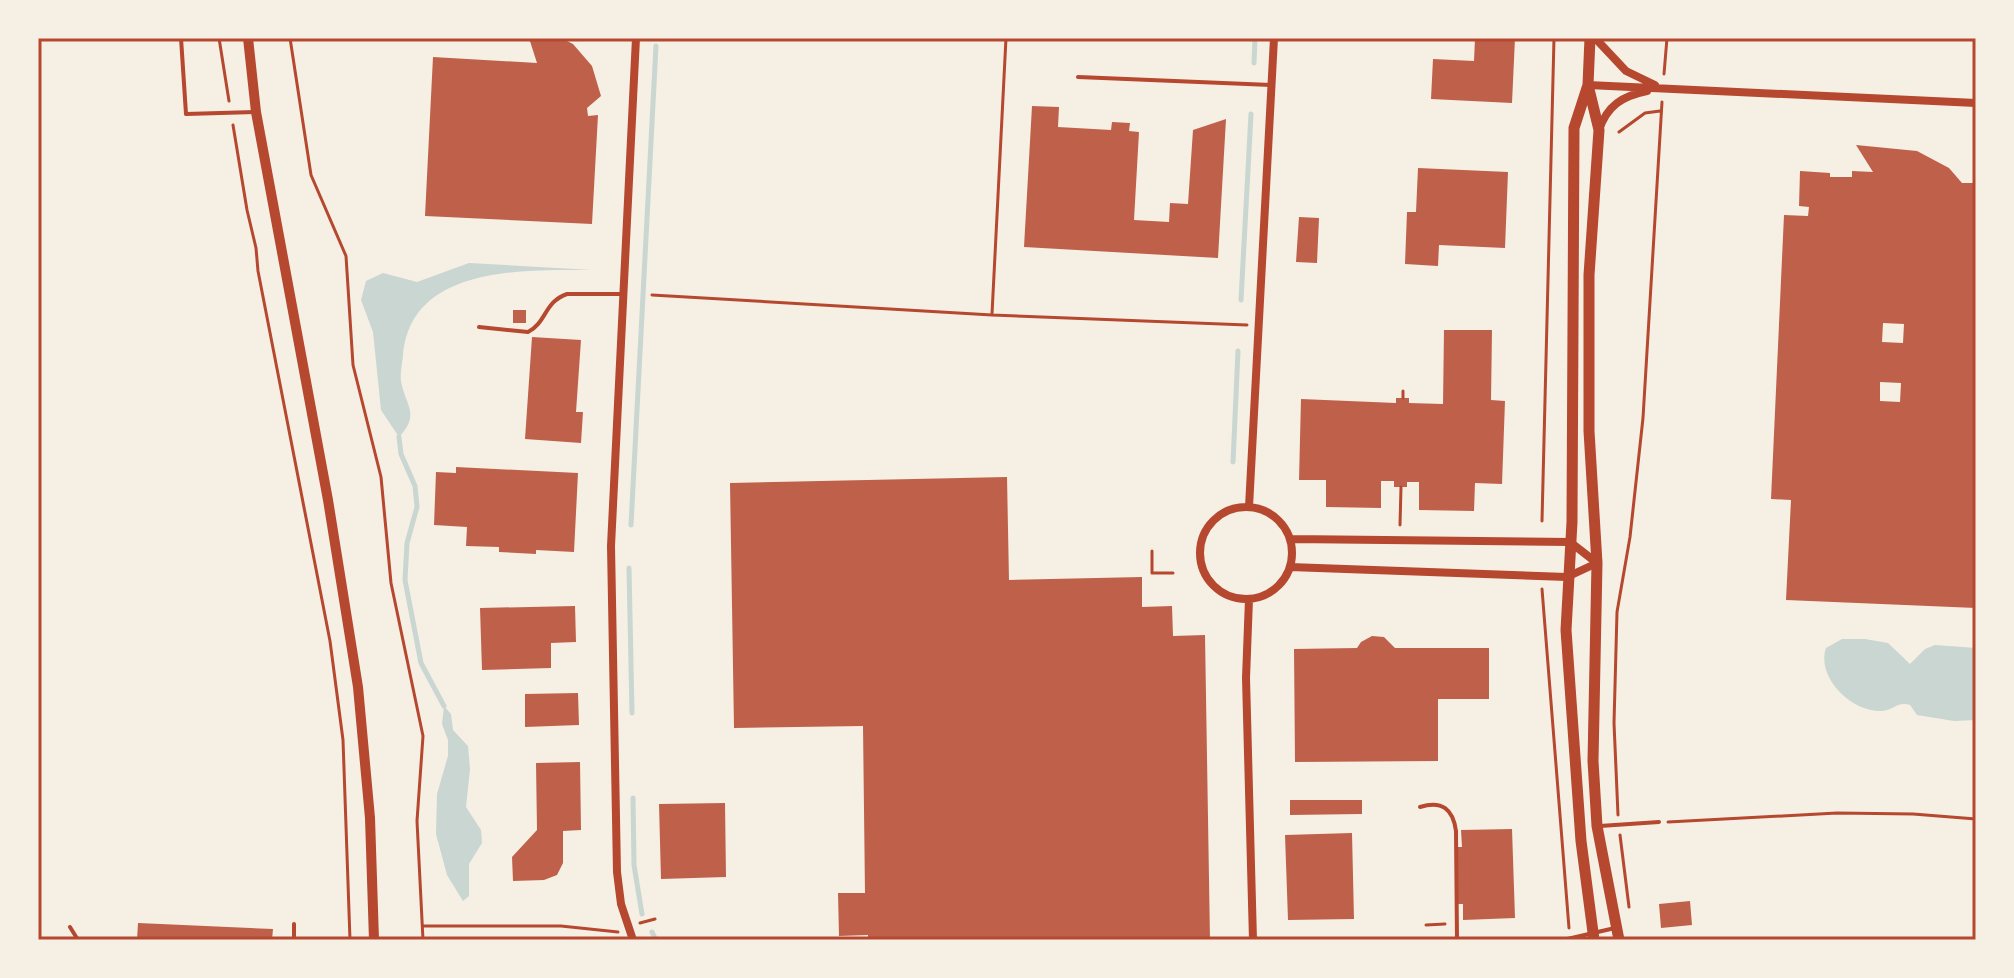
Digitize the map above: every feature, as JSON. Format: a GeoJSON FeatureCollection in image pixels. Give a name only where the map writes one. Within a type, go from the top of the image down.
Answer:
{"type":"FeatureCollection","features":[{"type":"Feature","properties":{"kind":"main road"},"geometry":{"type":"LineString","coordinates":[[1593,38],[1588,85],[1574,128],[1570,542],[1565,605],[1581,841],[1593,936]]}},
{"type":"Feature","properties":{"kind":"main road"},"geometry":{"type":"LineString","coordinates":[[1588,85],[1599,130],[1589,275],[1589,431],[1597,563],[1593,761],[1597,826],[1618,934]]}},
{"type":"Feature","properties":{"kind":"street"},"geometry":{"type":"LineString","coordinates":[[246,38],[256,112],[331,513],[358,687],[370,818],[374,940]]}},
{"type":"Feature","properties":{"kind":"street"},"geometry":{"type":"LineString","coordinates":[[633,940],[621,904],[617,872],[611,546],[636,38]]}},
{"type":"Feature","properties":{"kind":"street"},"geometry":{"type":"LineString","coordinates":[[1249,507],[1274,38]]}},
{"type":"Feature","properties":{"kind":"street"},"geometry":{"type":"LineString","coordinates":[[1593,38],[1626,71],[1663,88]]}},
{"type":"Feature","properties":{"kind":"street"},"geometry":{"type":"LineString","coordinates":[[1588,85],[1976,103]]}},
{"type":"Feature","properties":{"kind":"street"},"geometry":{"type":"LineString","coordinates":[[1599,130],[1613,105],[1626,96],[1663,88]]}},
{"type":"Feature","properties":{"kind":"street"},"geometry":{"type":"LineString","coordinates":[[1249,507],[1264,510],[1276,518],[1291,539],[1290,567],[1276,588],[1259,597],[1249,599],[1228,595],[1214,586],[1205,572],[1201,552],[1204,535],[1217,517],[1232,509],[1249,507]]}},
{"type":"Feature","properties":{"kind":"street"},"geometry":{"type":"LineString","coordinates":[[1290,567],[1567,577],[1597,563],[1570,542],[1291,539]]}},
{"type":"Feature","properties":{"kind":"street"},"geometry":{"type":"LineString","coordinates":[[1249,599],[1246,678],[1253,940]]}},
{"type":"Feature","properties":{"kind":"lane"},"geometry":{"type":"LineString","coordinates":[[181,38],[186,114],[256,112]]}},
{"type":"Feature","properties":{"kind":"lane"},"geometry":{"type":"LineString","coordinates":[[1078,77],[1271,85]]}},
{"type":"Feature","properties":{"kind":"lane"},"geometry":{"type":"LineString","coordinates":[[479,327],[528,332],[538,325],[548,307],[560,296],[623,294]]}},
{"type":"Feature","properties":{"kind":"lane"},"geometry":{"type":"LineString","coordinates":[[1420,807],[1439,805],[1449,810],[1453,817],[1456,831],[1457,940]]}},
{"type":"Feature","properties":{"kind":"lane"},"geometry":{"type":"LineString","coordinates":[[1597,826],[1659,822]]}},
{"type":"Feature","properties":{"kind":"lane"},"geometry":{"type":"LineString","coordinates":[[294,924],[294,940]]}},
{"type":"Feature","properties":{"kind":"lane"},"geometry":{"type":"LineString","coordinates":[[70,927],[78,940]]}},
{"type":"Feature","properties":{"kind":"lane"},"geometry":{"type":"LineString","coordinates":[[1563,940],[1618,934]]}},
{"type":"Feature","properties":{"kind":"path"},"geometry":{"type":"LineString","coordinates":[[219,38],[258,271],[330,641],[344,753],[350,940]]}},
{"type":"Feature","properties":{"kind":"path"},"geometry":{"type":"LineString","coordinates":[[290,38],[311,175],[346,256],[353,365],[381,477],[391,583],[423,736],[417,821],[423,940]]}},
{"type":"Feature","properties":{"kind":"path"},"geometry":{"type":"LineString","coordinates":[[992,315],[1006,38]]}},
{"type":"Feature","properties":{"kind":"path"},"geometry":{"type":"LineString","coordinates":[[1542,521],[1554,38]]}},
{"type":"Feature","properties":{"kind":"path"},"geometry":{"type":"LineString","coordinates":[[1629,907],[1618,824],[1614,723],[1617,612],[1630,537],[1643,418],[1667,38]]}},
{"type":"Feature","properties":{"kind":"path"},"geometry":{"type":"LineString","coordinates":[[1619,132],[1645,113],[1661,111]]}},
{"type":"Feature","properties":{"kind":"path"},"geometry":{"type":"LineString","coordinates":[[1551,127],[1558,127]]}},
{"type":"Feature","properties":{"kind":"path"},"geometry":{"type":"LineString","coordinates":[[652,295],[992,315],[1258,326]]}},
{"type":"Feature","properties":{"kind":"path"},"geometry":{"type":"LineString","coordinates":[[1403,391],[1403,398]]}},
{"type":"Feature","properties":{"kind":"path"},"geometry":{"type":"LineString","coordinates":[[1400,525],[1401,487]]}},
{"type":"Feature","properties":{"kind":"path"},"geometry":{"type":"LineString","coordinates":[[1152,551],[1152,573],[1173,573]]}},
{"type":"Feature","properties":{"kind":"path"},"geometry":{"type":"LineString","coordinates":[[1542,589],[1570,938]]}},
{"type":"Feature","properties":{"kind":"path"},"geometry":{"type":"LineString","coordinates":[[1659,822],[1849,813],[1976,819]]}},
{"type":"Feature","properties":{"kind":"path"},"geometry":{"type":"LineString","coordinates":[[638,923],[655,919]]}},
{"type":"Feature","properties":{"kind":"path"},"geometry":{"type":"LineString","coordinates":[[1426,925],[1457,924]]}},
{"type":"Feature","properties":{"kind":"path"},"geometry":{"type":"LineString","coordinates":[[423,926],[561,926],[618,932]]}},
{"type":"Feature","properties":{"kind":"shaded area"},"geometry":{"type":"Polygon","coordinates":[[[469,263],[592,270],[504,273],[448,289],[426,304],[410,326],[403,356],[401,381],[410,416],[406,429],[399,437],[381,410],[373,332],[361,300],[366,281],[383,273],[417,282],[469,263]]]}},
{"type":"Feature","properties":{"kind":"shaded area"},"geometry":{"type":"Polygon","coordinates":[[[1842,639],[1888,643],[1910,664],[1925,649],[1935,645],[1976,648],[1976,720],[1954,721],[1917,715],[1906,704],[1881,711],[1858,706],[1838,691],[1826,670],[1826,648],[1842,639]]]}},
{"type":"Feature","properties":{"kind":"shaded area"},"geometry":{"type":"Polygon","coordinates":[[[444,706],[451,714],[453,730],[468,746],[470,769],[466,807],[481,830],[482,843],[469,864],[469,896],[463,901],[447,875],[436,834],[437,794],[448,756],[448,740],[442,724],[444,706]]]}},
{"type":"Feature","properties":{"kind":"building"},"geometry":{"type":"Polygon","coordinates":[[[529,38],[561,38],[573,44],[592,66],[601,96],[587,108],[588,116],[598,115],[592,224],[425,216],[433,57],[537,63],[529,38]]]}},
{"type":"Feature","properties":{"kind":"building"},"geometry":{"type":"Polygon","coordinates":[[[1475,38],[1515,38],[1512,103],[1431,99],[1433,59],[1474,61],[1475,38]]]}},
{"type":"Feature","properties":{"kind":"building"},"geometry":{"type":"Polygon","coordinates":[[[1032,106],[1059,107],[1058,127],[1111,130],[1112,122],[1130,123],[1129,131],[1139,132],[1134,220],[1169,222],[1170,203],[1188,204],[1193,130],[1226,119],[1218,258],[1024,247],[1032,106]]]}},
{"type":"Feature","properties":{"kind":"building"},"geometry":{"type":"Polygon","coordinates":[[[1856,145],[1917,151],[1949,168],[1962,183],[1976,183],[1976,608],[1786,600],[1791,500],[1771,499],[1784,215],[1808,216],[1809,207],[1799,206],[1800,171],[1830,173],[1830,177],[1852,177],[1852,171],[1873,172],[1856,145]],[[1883,323],[1882,342],[1903,343],[1904,324],[1883,323]],[[1880,382],[1880,401],[1900,402],[1901,383],[1880,382]]]}},
{"type":"Feature","properties":{"kind":"building"},"geometry":{"type":"Polygon","coordinates":[[[1418,168],[1508,172],[1505,248],[1439,245],[1438,266],[1405,264],[1407,212],[1416,212],[1418,168]]]}},
{"type":"Feature","properties":{"kind":"building"},"geometry":{"type":"Polygon","coordinates":[[[1299,217],[1319,218],[1317,263],[1296,262],[1299,217]]]}},
{"type":"Feature","properties":{"kind":"building"},"geometry":{"type":"Polygon","coordinates":[[[513,310],[526,310],[526,323],[513,323],[513,310]]]}},
{"type":"Feature","properties":{"kind":"building"},"geometry":{"type":"Polygon","coordinates":[[[1444,330],[1492,330],[1491,400],[1505,401],[1502,484],[1475,483],[1474,511],[1419,510],[1419,482],[1407,482],[1407,487],[1394,487],[1394,481],[1381,481],[1381,508],[1326,507],[1326,480],[1299,480],[1301,399],[1396,403],[1396,398],[1409,398],[1409,403],[1443,404],[1444,330]]]}},
{"type":"Feature","properties":{"kind":"building"},"geometry":{"type":"Polygon","coordinates":[[[532,337],[581,340],[576,412],[583,412],[581,443],[525,439],[532,337]]]}},
{"type":"Feature","properties":{"kind":"building"},"geometry":{"type":"Polygon","coordinates":[[[456,467],[578,473],[574,552],[499,552],[499,547],[466,546],[467,527],[434,525],[436,472],[456,473],[456,467]]]}},
{"type":"Feature","properties":{"kind":"building"},"geometry":{"type":"Polygon","coordinates":[[[1007,477],[1009,580],[1142,577],[1142,607],[1172,606],[1173,636],[1205,635],[1210,940],[868,940],[868,935],[839,936],[838,893],[865,893],[863,726],[734,728],[730,483],[1007,477]]]}},
{"type":"Feature","properties":{"kind":"building"},"geometry":{"type":"Polygon","coordinates":[[[575,606],[576,642],[551,643],[551,668],[482,670],[480,608],[575,606]]]}},
{"type":"Feature","properties":{"kind":"building"},"geometry":{"type":"Polygon","coordinates":[[[1372,636],[1384,637],[1395,648],[1489,648],[1489,699],[1438,699],[1438,761],[1295,762],[1294,649],[1357,648],[1372,636]]]}},
{"type":"Feature","properties":{"kind":"building"},"geometry":{"type":"Polygon","coordinates":[[[578,693],[579,725],[525,727],[525,694],[578,693]]]}},
{"type":"Feature","properties":{"kind":"building"},"geometry":{"type":"Polygon","coordinates":[[[580,762],[581,830],[563,831],[563,863],[557,875],[544,880],[513,881],[512,857],[537,830],[536,763],[580,762]]]}},
{"type":"Feature","properties":{"kind":"building"},"geometry":{"type":"Polygon","coordinates":[[[1290,800],[1362,800],[1362,814],[1290,815],[1290,800]]]}},
{"type":"Feature","properties":{"kind":"building"},"geometry":{"type":"Polygon","coordinates":[[[725,803],[726,877],[661,879],[659,804],[725,803]]]}},
{"type":"Feature","properties":{"kind":"building"},"geometry":{"type":"Polygon","coordinates":[[[1512,829],[1515,918],[1463,920],[1463,904],[1456,904],[1455,847],[1462,847],[1461,830],[1512,829]]]}},
{"type":"Feature","properties":{"kind":"building"},"geometry":{"type":"Polygon","coordinates":[[[1352,833],[1354,919],[1288,920],[1285,835],[1352,833]]]}},
{"type":"Feature","properties":{"kind":"building"},"geometry":{"type":"Polygon","coordinates":[[[1690,901],[1692,925],[1661,928],[1659,904],[1690,901]]]}},
{"type":"Feature","properties":{"kind":"building"},"geometry":{"type":"Polygon","coordinates":[[[138,923],[273,929],[272,940],[137,940],[138,923]]]}},
{"type":"Feature","properties":{"kind":"waterway"},"geometry":{"type":"LineString","coordinates":[[1254,63],[1255,38]]}},
{"type":"Feature","properties":{"kind":"waterway"},"geometry":{"type":"LineString","coordinates":[[631,525],[656,46]]}},
{"type":"Feature","properties":{"kind":"waterway"},"geometry":{"type":"LineString","coordinates":[[1241,300],[1251,114]]}},
{"type":"Feature","properties":{"kind":"waterway"},"geometry":{"type":"LineString","coordinates":[[1233,462],[1238,351]]}},
{"type":"Feature","properties":{"kind":"waterway"},"geometry":{"type":"LineString","coordinates":[[399,437],[401,454],[415,486],[417,507],[407,543],[405,580],[421,663],[444,706]]}},
{"type":"Feature","properties":{"kind":"waterway"},"geometry":{"type":"LineString","coordinates":[[629,568],[632,713]]}},
{"type":"Feature","properties":{"kind":"waterway"},"geometry":{"type":"LineString","coordinates":[[633,798],[634,865],[642,914]]}},
{"type":"Feature","properties":{"kind":"waterway"},"geometry":{"type":"LineString","coordinates":[[652,932],[656,940]]}}]}
